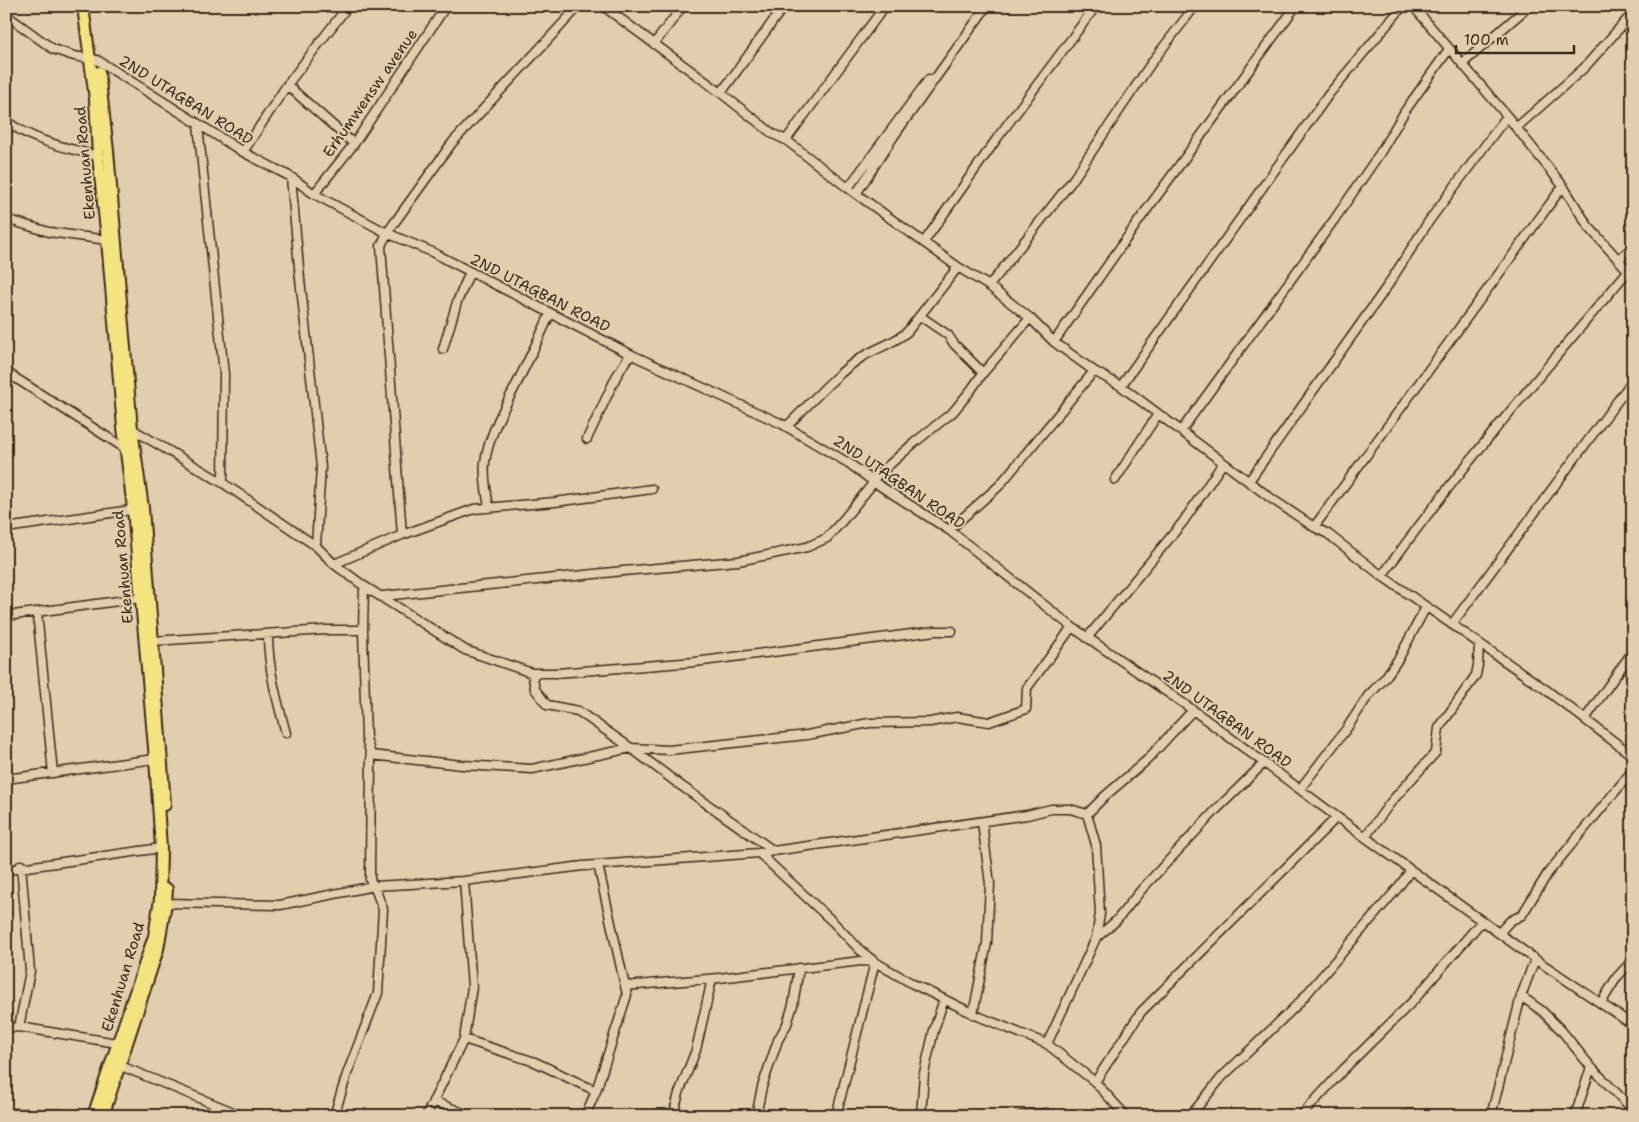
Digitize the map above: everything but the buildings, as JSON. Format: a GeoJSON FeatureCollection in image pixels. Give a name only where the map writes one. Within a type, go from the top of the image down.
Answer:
{"type":"FeatureCollection","features":[{"type":"Feature","properties":{"kind":"main road","name":"Ekenhuan Road"},"geometry":{"type":"LineString","coordinates":[[83,6],[94,60],[108,152],[138,508],[153,641],[168,848],[158,948],[99,1113]]}},
{"type":"Feature","properties":{"kind":"main road","name":"Ekenhuan Road"},"geometry":{"type":"LineString","coordinates":[[90,6],[98,156],[126,449],[138,508],[140,598],[155,759],[163,903]]}},
{"type":"Feature","properties":{"kind":"street"},"geometry":{"type":"LineString","coordinates":[[243,152],[287,84],[348,6]]}},
{"type":"Feature","properties":{"kind":"street","name":"Erhumwensw avenue"},"geometry":{"type":"LineString","coordinates":[[314,194],[354,144],[446,6]]}},
{"type":"Feature","properties":{"kind":"street"},"geometry":{"type":"LineString","coordinates":[[402,535],[381,246],[387,233],[452,143],[580,6]]}},
{"type":"Feature","properties":{"kind":"street"},"geometry":{"type":"LineString","coordinates":[[603,6],[773,134],[786,140],[856,194],[958,267],[989,286],[1030,318],[1054,342],[1094,371],[1121,386],[1223,463],[1314,527],[1328,534],[1382,576],[1479,643],[1633,756]]}},
{"type":"Feature","properties":{"kind":"street"},"geometry":{"type":"LineString","coordinates":[[654,44],[683,6]]}},
{"type":"Feature","properties":{"kind":"street"},"geometry":{"type":"LineString","coordinates":[[721,93],[784,6]]}},
{"type":"Feature","properties":{"kind":"street"},"geometry":{"type":"LineString","coordinates":[[786,140],[884,6]]}},
{"type":"Feature","properties":{"kind":"street"},"geometry":{"type":"LineString","coordinates":[[848,188],[985,6]]}},
{"type":"Feature","properties":{"kind":"street"},"geometry":{"type":"LineString","coordinates":[[856,194],[985,6]]}},
{"type":"Feature","properties":{"kind":"street"},"geometry":{"type":"LineString","coordinates":[[924,242],[998,137],[1096,6]]}},
{"type":"Feature","properties":{"kind":"street"},"geometry":{"type":"LineString","coordinates":[[989,286],[1072,181],[1152,62],[1195,6]]}},
{"type":"Feature","properties":{"kind":"street"},"geometry":{"type":"LineString","coordinates":[[1054,342],[1140,219],[1296,6]]}},
{"type":"Feature","properties":{"kind":"street"},"geometry":{"type":"LineString","coordinates":[[1121,386],[1329,94],[1403,6]]}},
{"type":"Feature","properties":{"kind":"street"},"geometry":{"type":"LineString","coordinates":[[1382,576],[1463,468],[1630,274],[1588,226],[1563,186],[1507,116],[1413,6]]}},
{"type":"Feature","properties":{"kind":"street"},"geometry":{"type":"LineString","coordinates":[[1462,64],[1529,6]]}},
{"type":"Feature","properties":{"kind":"street"},"geometry":{"type":"LineString","coordinates":[[1516,128],[1584,68],[1633,14]]}},
{"type":"Feature","properties":{"kind":"street","name":"2ND UTAGBAN ROAD"},"geometry":{"type":"LineString","coordinates":[[6,15],[53,49],[94,60],[243,152],[291,177],[314,194],[387,233],[432,252],[630,354],[787,426],[850,464],[873,481],[950,530],[1072,628],[1193,710],[1364,837],[1498,933],[1633,1025]]}},
{"type":"Feature","properties":{"kind":"street"},"geometry":{"type":"LineString","coordinates":[[1181,431],[1334,220],[1380,153],[1405,111],[1449,49]]}},
{"type":"Feature","properties":{"kind":"street"},"geometry":{"type":"LineString","coordinates":[[287,84],[354,144]]}},
{"type":"Feature","properties":{"kind":"street"},"geometry":{"type":"LineString","coordinates":[[1249,481],[1386,288],[1429,221],[1507,116]]}},
{"type":"Feature","properties":{"kind":"street"},"geometry":{"type":"LineString","coordinates":[[6,122],[21,132],[47,143],[98,156]]}},
{"type":"Feature","properties":{"kind":"street"},"geometry":{"type":"LineString","coordinates":[[198,124],[224,374],[223,483]]}},
{"type":"Feature","properties":{"kind":"street"},"geometry":{"type":"LineString","coordinates":[[291,177],[321,467],[316,546]]}},
{"type":"Feature","properties":{"kind":"street"},"geometry":{"type":"LineString","coordinates":[[1314,527],[1563,186]]}},
{"type":"Feature","properties":{"kind":"street"},"geometry":{"type":"LineString","coordinates":[[6,219],[49,232],[107,240]]}},
{"type":"Feature","properties":{"kind":"street"},"geometry":{"type":"LineString","coordinates":[[1618,260],[1633,247]]}},
{"type":"Feature","properties":{"kind":"street"},"geometry":{"type":"LineString","coordinates":[[787,426],[834,380],[862,358],[897,340],[907,332],[958,267]]}},
{"type":"Feature","properties":{"kind":"street"},"geometry":{"type":"LineString","coordinates":[[443,349],[457,302],[470,272]]}},
{"type":"Feature","properties":{"kind":"street"},"geometry":{"type":"LineString","coordinates":[[489,508],[485,482],[485,462],[490,443],[502,413],[550,314]]}},
{"type":"Feature","properties":{"kind":"street"},"geometry":{"type":"LineString","coordinates":[[920,316],[948,335],[954,344],[982,373]]}},
{"type":"Feature","properties":{"kind":"street"},"geometry":{"type":"LineString","coordinates":[[383,596],[738,561],[807,547],[827,538],[873,481],[914,443],[953,412],[982,373],[1030,318]]}},
{"type":"Feature","properties":{"kind":"street"},"geometry":{"type":"LineString","coordinates":[[587,440],[612,385],[630,354]]}},
{"type":"Feature","properties":{"kind":"street"},"geometry":{"type":"LineString","coordinates":[[950,530],[999,486],[1094,371]]}},
{"type":"Feature","properties":{"kind":"street"},"geometry":{"type":"LineString","coordinates":[[6,372],[126,449]]}},
{"type":"Feature","properties":{"kind":"street"},"geometry":{"type":"LineString","coordinates":[[1452,624],[1633,380]]}},
{"type":"Feature","properties":{"kind":"street"},"geometry":{"type":"LineString","coordinates":[[1115,480],[1158,414]]}},
{"type":"Feature","properties":{"kind":"street"},"geometry":{"type":"LineString","coordinates":[[132,429],[223,483],[316,546],[334,564],[364,586],[383,596],[465,650],[532,673],[557,673],[695,662],[952,630]]}},
{"type":"Feature","properties":{"kind":"street"},"geometry":{"type":"LineString","coordinates":[[1087,638],[1183,522],[1223,463]]}},
{"type":"Feature","properties":{"kind":"street"},"geometry":{"type":"LineString","coordinates":[[334,564],[402,535],[474,509],[555,502],[652,489]]}},
{"type":"Feature","properties":{"kind":"street"},"geometry":{"type":"LineString","coordinates":[[6,528],[138,508]]}},
{"type":"Feature","properties":{"kind":"street"},"geometry":{"type":"LineString","coordinates":[[334,1116],[347,1074],[378,993],[383,909],[370,880],[371,755],[366,738],[363,630],[364,586]]}},
{"type":"Feature","properties":{"kind":"street"},"geometry":{"type":"LineString","coordinates":[[6,616],[140,598]]}},
{"type":"Feature","properties":{"kind":"street"},"geometry":{"type":"LineString","coordinates":[[1300,790],[1368,696],[1385,678],[1399,658],[1426,606]]}},
{"type":"Feature","properties":{"kind":"street"},"geometry":{"type":"LineString","coordinates":[[38,612],[52,773]]}},
{"type":"Feature","properties":{"kind":"street"},"geometry":{"type":"LineString","coordinates":[[371,755],[462,765],[532,769],[631,748],[669,750],[807,735],[869,723],[930,722],[957,717],[989,722],[1026,710],[1028,688],[1072,628]]}},
{"type":"Feature","properties":{"kind":"street"},"geometry":{"type":"LineString","coordinates":[[153,641],[326,630],[363,630]]}},
{"type":"Feature","properties":{"kind":"street"},"geometry":{"type":"LineString","coordinates":[[268,634],[268,655],[277,702],[286,733]]}},
{"type":"Feature","properties":{"kind":"street"},"geometry":{"type":"LineString","coordinates":[[1364,837],[1391,802],[1436,752],[1440,728],[1476,675],[1479,643]]}},
{"type":"Feature","properties":{"kind":"street"},"geometry":{"type":"LineString","coordinates":[[1585,720],[1633,651]]}},
{"type":"Feature","properties":{"kind":"street"},"geometry":{"type":"LineString","coordinates":[[532,673],[535,689],[547,705],[578,711],[631,748],[680,786],[774,851]]}},
{"type":"Feature","properties":{"kind":"street"},"geometry":{"type":"LineString","coordinates":[[1087,814],[1147,760],[1193,710]]}},
{"type":"Feature","properties":{"kind":"street"},"geometry":{"type":"LineString","coordinates":[[6,779],[155,759]]}},
{"type":"Feature","properties":{"kind":"street"},"geometry":{"type":"LineString","coordinates":[[1096,938],[1116,921],[1142,888],[1214,811],[1264,763]]}},
{"type":"Feature","properties":{"kind":"street"},"geometry":{"type":"LineString","coordinates":[[1498,933],[1510,921],[1522,915],[1548,873],[1633,770]]}},
{"type":"Feature","properties":{"kind":"street"},"geometry":{"type":"LineString","coordinates":[[163,903],[280,905],[374,886],[464,881],[598,865],[759,853],[982,822],[1027,815],[1051,808],[1070,809],[1087,814]]}},
{"type":"Feature","properties":{"kind":"street"},"geometry":{"type":"LineString","coordinates":[[1047,1044],[1096,938],[1100,914],[1096,845],[1087,814]]}},
{"type":"Feature","properties":{"kind":"street"},"geometry":{"type":"LineString","coordinates":[[1095,1082],[1141,1012],[1337,817]]}},
{"type":"Feature","properties":{"kind":"street"},"geometry":{"type":"LineString","coordinates":[[973,1014],[987,943],[990,884],[982,822]]}},
{"type":"Feature","properties":{"kind":"street"},"geometry":{"type":"LineString","coordinates":[[6,870],[161,848]]}},
{"type":"Feature","properties":{"kind":"street"},"geometry":{"type":"LineString","coordinates":[[759,853],[860,950],[875,962],[973,1014],[1047,1044],[1095,1082],[1126,1116]]}},
{"type":"Feature","properties":{"kind":"street"},"geometry":{"type":"LineString","coordinates":[[586,1116],[596,1092],[627,995],[598,865]]}},
{"type":"Feature","properties":{"kind":"street"},"geometry":{"type":"LineString","coordinates":[[19,1027],[30,971],[21,866]]}},
{"type":"Feature","properties":{"kind":"street"},"geometry":{"type":"LineString","coordinates":[[1190,1116],[1222,1077],[1298,1004],[1397,889],[1411,870]]}},
{"type":"Feature","properties":{"kind":"street"},"geometry":{"type":"LineString","coordinates":[[426,1116],[464,1039],[472,987],[464,881]]}},
{"type":"Feature","properties":{"kind":"street"},"geometry":{"type":"LineString","coordinates":[[1301,1116],[1343,1070],[1414,1000],[1482,921]]}},
{"type":"Feature","properties":{"kind":"street"},"geometry":{"type":"LineString","coordinates":[[1490,1116],[1521,996],[1535,959]]}},
{"type":"Feature","properties":{"kind":"street"},"geometry":{"type":"LineString","coordinates":[[1600,1003],[1617,977],[1633,960]]}},
{"type":"Feature","properties":{"kind":"street"},"geometry":{"type":"LineString","coordinates":[[625,986],[712,979],[861,961],[875,962]]}},
{"type":"Feature","properties":{"kind":"street"},"geometry":{"type":"LineString","coordinates":[[836,1116],[875,962]]}},
{"type":"Feature","properties":{"kind":"street"},"geometry":{"type":"LineString","coordinates":[[756,1116],[762,1087],[778,1040],[787,1024],[793,1005],[799,968]]}},
{"type":"Feature","properties":{"kind":"street"},"geometry":{"type":"LineString","coordinates":[[673,1116],[679,1093],[696,1050],[712,979]]}},
{"type":"Feature","properties":{"kind":"street"},"geometry":{"type":"LineString","coordinates":[[1521,996],[1542,1011],[1561,1030],[1591,1067],[1633,1110]]}},
{"type":"Feature","properties":{"kind":"street"},"geometry":{"type":"LineString","coordinates":[[921,1116],[924,1073],[934,1030],[944,1000]]}},
{"type":"Feature","properties":{"kind":"street"},"geometry":{"type":"LineString","coordinates":[[6,1028],[19,1027],[123,1044]]}},
{"type":"Feature","properties":{"kind":"street"},"geometry":{"type":"LineString","coordinates":[[464,1039],[535,1062],[596,1092]]}},
{"type":"Feature","properties":{"kind":"street"},"geometry":{"type":"LineString","coordinates":[[116,1064],[243,1116]]}},
{"type":"Feature","properties":{"kind":"street"},"geometry":{"type":"LineString","coordinates":[[1575,1116],[1591,1067]]}},
{"type":"Feature","properties":{"kind":"street"},"geometry":{"type":"LineString","coordinates":[[433,1101],[471,1116]]}},
{"type":"Feature","properties":{"kind":"street"},"geometry":{"type":"LineString","coordinates":[[6,1113],[62,1114],[71,1116]]}},
{"type":"Feature","properties":{"kind":"street"},"geometry":{"type":"LineString","coordinates":[[99,1113],[115,1116]]}},
{"type":"Feature","properties":{"kind":"street"},"geometry":{"type":"LineString","coordinates":[[1020,1116],[1046,1113]]}},
{"type":"Feature","properties":{"kind":"street"},"geometry":{"type":"LineString","coordinates":[[1402,1116],[1411,1114],[1416,1116]]}}]}
